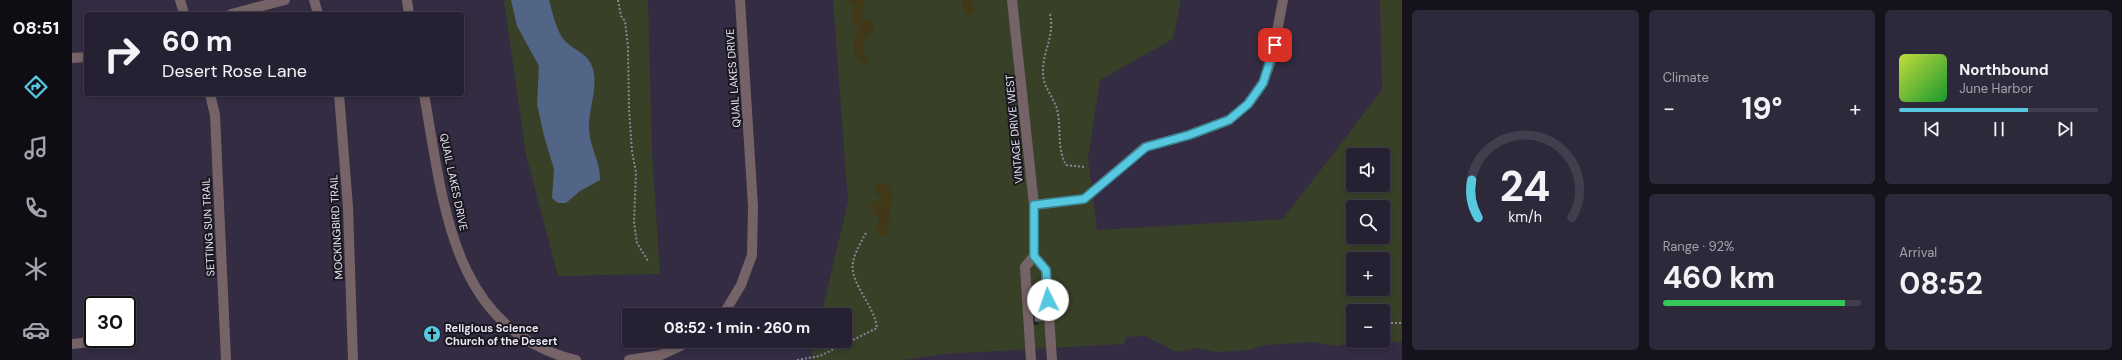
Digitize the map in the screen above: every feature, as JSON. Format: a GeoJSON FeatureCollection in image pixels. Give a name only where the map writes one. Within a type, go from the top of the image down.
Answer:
{"type":"FeatureCollection","features":[{"type":"Feature","properties":{"kind":"street"},"geometry":{"type":"LineString","coordinates":[[180,0],[183,12]]}},
{"type":"Feature","properties":{"kind":"street"},"geometry":{"type":"LineString","coordinates":[[240,12],[285,0]]}},
{"type":"Feature","properties":{"kind":"street"},"geometry":{"type":"LineString","coordinates":[[314,0],[317,12]]}},
{"type":"Feature","properties":{"kind":"street"},"geometry":{"type":"LineString","coordinates":[[407,0],[409,12]]}},
{"type":"Feature","properties":{"kind":"street","name":"QUAIL LAKES DRIVE"},"geometry":{"type":"LineString","coordinates":[[727,308],[741,285],[752,255],[753,206],[740,0]]}},
{"type":"Feature","properties":{"kind":"street","name":"VINTAGE DRIVE WEST"},"geometry":{"type":"LineString","coordinates":[[1012,0],[1018,43],[1034,205],[1034,256],[1025,268],[1031,360]]}},
{"type":"Feature","properties":{"kind":"street"},"geometry":{"type":"LineString","coordinates":[[1034,205],[1084,199],[1146,147],[1189,135],[1229,120],[1248,104],[1263,83],[1272,58],[1283,0]]}},
{"type":"Feature","properties":{"kind":"street"},"geometry":{"type":"LineString","coordinates":[[73,58],[84,57]]}},
{"type":"Feature","properties":{"kind":"street","name":"SETTING SUN TRAIL"},"geometry":{"type":"LineString","coordinates":[[210,96],[215,115],[226,360]]}},
{"type":"Feature","properties":{"kind":"street","name":"MOCKINGBIRD TRAIL"},"geometry":{"type":"LineString","coordinates":[[339,96],[348,207],[353,360]]}},
{"type":"Feature","properties":{"kind":"street","name":"QUAIL LAKES DRIVE"},"geometry":{"type":"LineString","coordinates":[[424,96],[447,220],[458,254],[473,285],[505,324],[524,339],[544,350],[576,360]]}},
{"type":"Feature","properties":{"kind":"street"},"geometry":{"type":"LineString","coordinates":[[1034,256],[1046,270],[1052,360]]}},
{"type":"Feature","properties":{"kind":"street"},"geometry":{"type":"LineString","coordinates":[[72,344],[84,343]]}},
{"type":"Feature","properties":{"kind":"street"},"geometry":{"type":"LineString","coordinates":[[629,360],[661,355],[676,348]]}},
{"type":"Feature","properties":{"kind":"path"},"geometry":{"type":"LineString","coordinates":[[618,0],[621,16],[625,21],[628,47],[628,109],[632,151],[636,173],[634,222],[637,244],[648,261]]}},
{"type":"Feature","properties":{"kind":"path"},"geometry":{"type":"LineString","coordinates":[[1050,14],[1052,33],[1043,72],[1044,86],[1056,104],[1059,114],[1062,157],[1066,165],[1084,167]]}},
{"type":"Feature","properties":{"kind":"path"},"geometry":{"type":"LineString","coordinates":[[797,360],[820,356],[877,328],[873,310],[860,288],[853,268],[858,248],[866,233]]}},
{"type":"Feature","properties":{"kind":"path"},"geometry":{"type":"LineString","coordinates":[[1390,322],[1402,323]]}},
{"type":"Feature","properties":{"kind":"green space"},"geometry":{"type":"Polygon","coordinates":[[[504,0],[648,0],[652,151],[660,274],[558,276],[526,155],[504,0]]]}},
{"type":"Feature","properties":{"kind":"green space"},"geometry":{"type":"Polygon","coordinates":[[[833,0],[1181,0],[1173,39],[1100,80],[1088,158],[1097,230],[1283,219],[1382,90],[1380,0],[1402,0],[1402,342],[1390,342],[1390,304],[1346,304],[1346,344],[1335,346],[1313,342],[1265,345],[1249,350],[1215,352],[1198,348],[1177,352],[1145,336],[1126,337],[1124,344],[944,354],[903,360],[811,360],[814,348],[852,348],[852,308],[823,308],[848,202],[833,0]]]}},
{"type":"Feature","properties":{"kind":"sand"},"geometry":{"type":"Polygon","coordinates":[[[848,0],[863,0],[865,8],[860,18],[869,20],[875,25],[863,45],[865,54],[869,60],[869,63],[866,65],[859,62],[857,59],[853,40],[860,31],[851,18],[855,7],[848,0]]]}},
{"type":"Feature","properties":{"kind":"sand"},"geometry":{"type":"Polygon","coordinates":[[[961,0],[971,0],[975,9],[972,15],[965,15],[961,0]]]}},
{"type":"Feature","properties":{"kind":"sand"},"geometry":{"type":"Polygon","coordinates":[[[880,181],[888,186],[892,195],[890,216],[885,236],[881,236],[876,231],[879,220],[870,207],[874,200],[881,203],[882,202],[875,191],[876,185],[880,181]]]}},
{"type":"Feature","properties":{"kind":"water"},"geometry":{"type":"Polygon","coordinates":[[[511,0],[549,0],[555,22],[563,38],[569,45],[589,60],[593,71],[594,87],[589,127],[591,141],[599,167],[600,180],[580,191],[566,203],[558,203],[552,198],[554,169],[544,136],[537,104],[539,66],[517,26],[511,0]]]}},
{"type":"Feature","properties":{"kind":"building"},"geometry":{"type":"Polygon","coordinates":[[[1033,295],[1041,295],[1042,321],[1035,322],[1033,295]]]}},
{"type":"Feature","properties":{"kind":"place","name":"Religious Science Church of the Desert"},"geometry":{"type":"Point","coordinates":[432,334]}},
{"type":"Feature","properties":{"kind":"route"},"geometry":{"type":"LineString","coordinates":[[1048,300],[1046,270],[1034,256],[1034,205],[1084,199],[1146,147],[1160,144],[1175,137],[1189,135],[1229,120],[1248,104],[1263,83],[1275,45]]}}]}
